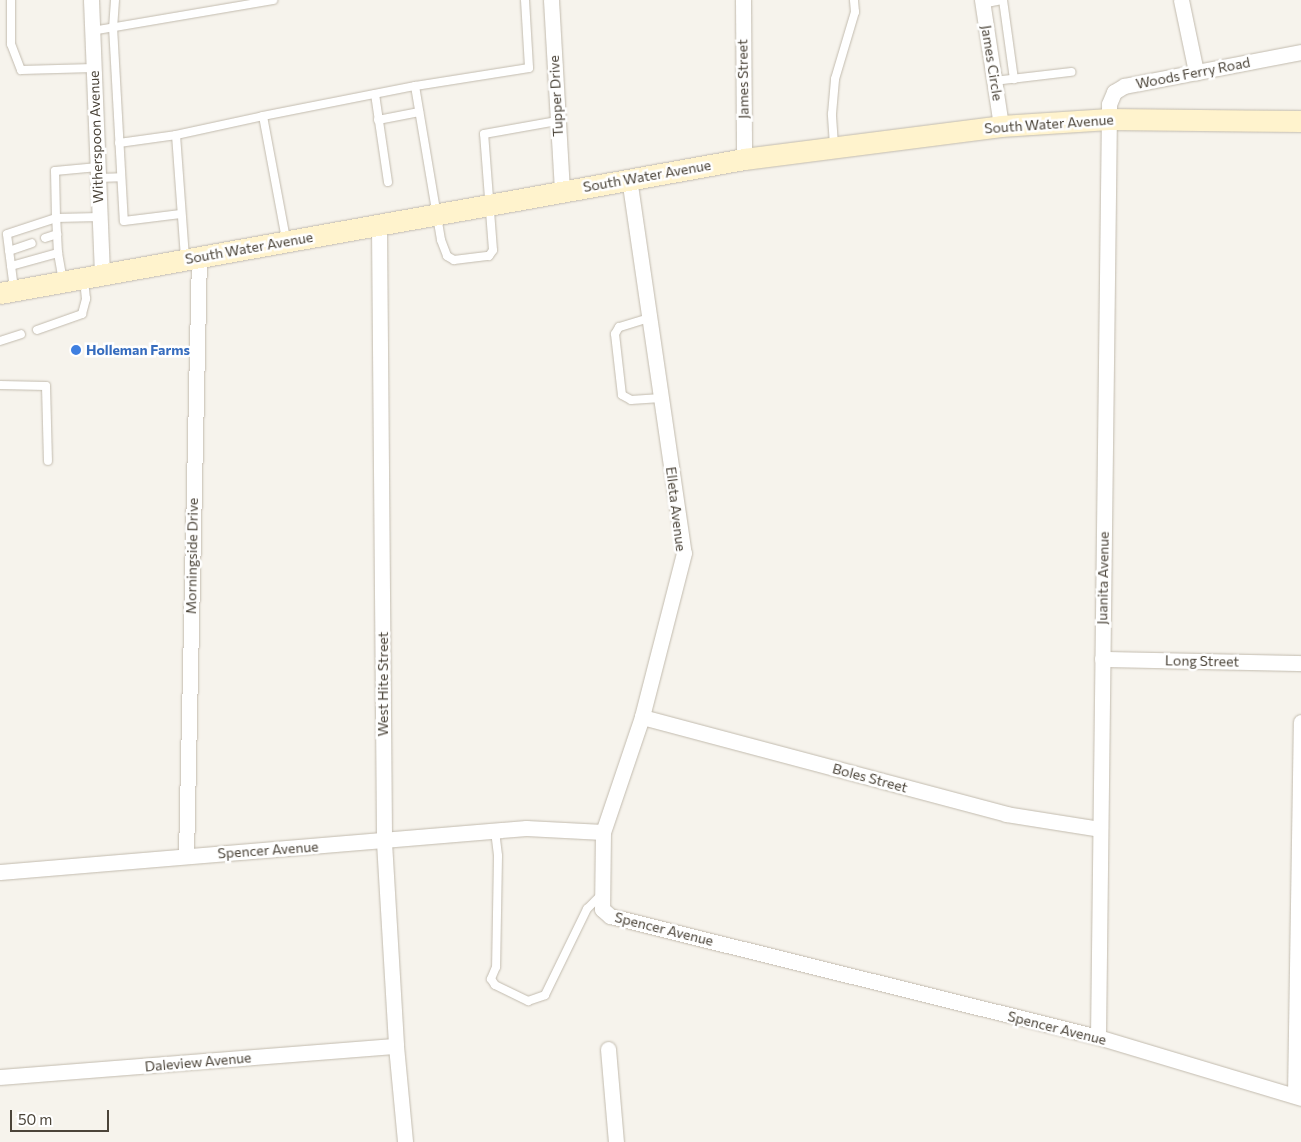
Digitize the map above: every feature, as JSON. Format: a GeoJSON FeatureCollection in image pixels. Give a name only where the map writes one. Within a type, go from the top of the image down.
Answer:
{"type":"FeatureCollection","features":[{"type":"Feature","properties":{"kind":"main road","name":"South Water Avenue"},"geometry":{"type":"LineString","coordinates":[[7,292],[379,226],[629,178],[744,159],[834,147],[1002,126],[1109,119],[1301,121]]}},
{"type":"Feature","properties":{"kind":"street","name":"Witherspoon Avenue"},"geometry":{"type":"LineString","coordinates":[[91,0],[100,217],[93,276]]}},
{"type":"Feature","properties":{"kind":"street","name":"Tupper Drive"},"geometry":{"type":"LineString","coordinates":[[551,0],[562,192]]}},
{"type":"Feature","properties":{"kind":"street","name":"James Street"},"geometry":{"type":"LineString","coordinates":[[743,0],[744,159]]}},
{"type":"Feature","properties":{"kind":"street"},"geometry":{"type":"LineString","coordinates":[[1181,0],[1196,72]]}},
{"type":"Feature","properties":{"kind":"street","name":"James Circle"},"geometry":{"type":"LineString","coordinates":[[982,2],[1002,126]]}},
{"type":"Feature","properties":{"kind":"street","name":"Woods Ferry Road"},"geometry":{"type":"LineString","coordinates":[[1109,119],[1114,92],[1124,86],[1301,52]]}},
{"type":"Feature","properties":{"kind":"street","name":"Juanita Avenue"},"geometry":{"type":"LineString","coordinates":[[1098,1037],[1109,119]]}},
{"type":"Feature","properties":{"kind":"street","name":"Elleta Avenue"},"geometry":{"type":"LineString","coordinates":[[603,832],[642,717],[684,553],[629,178]]}},
{"type":"Feature","properties":{"kind":"street","name":"West Hite Street"},"geometry":{"type":"LineString","coordinates":[[379,226],[384,842],[396,1046],[405,1142]]}},
{"type":"Feature","properties":{"kind":"street","name":"Morningside Drive"},"geometry":{"type":"LineString","coordinates":[[186,856],[192,258]]}},
{"type":"Feature","properties":{"kind":"street","name":"Long Street"},"geometry":{"type":"LineString","coordinates":[[1102,659],[1301,663]]}},
{"type":"Feature","properties":{"kind":"street","name":"Boles Street"},"geometry":{"type":"LineString","coordinates":[[642,717],[1006,814],[1100,829]]}},
{"type":"Feature","properties":{"kind":"street"},"geometry":{"type":"LineString","coordinates":[[1298,1097],[1301,722]]}},
{"type":"Feature","properties":{"kind":"street","name":"Spencer Avenue"},"geometry":{"type":"LineString","coordinates":[[0,872],[384,842],[526,828],[603,832]]}},
{"type":"Feature","properties":{"kind":"street"},"geometry":{"type":"LineString","coordinates":[[600,896],[603,832]]}},
{"type":"Feature","properties":{"kind":"street","name":"Spencer Avenue"},"geometry":{"type":"LineString","coordinates":[[600,896],[602,909],[610,916],[1098,1037],[1298,1097]]}},
{"type":"Feature","properties":{"kind":"street","name":"Daleview Avenue"},"geometry":{"type":"LineString","coordinates":[[0,1077],[396,1046]]}},
{"type":"Feature","properties":{"kind":"street"},"geometry":{"type":"LineString","coordinates":[[608,1049],[616,1142]]}},
{"type":"Feature","properties":{"kind":"lane"},"geometry":{"type":"LineString","coordinates":[[10,0],[11,44],[21,70],[94,68]]}},
{"type":"Feature","properties":{"kind":"lane"},"geometry":{"type":"LineString","coordinates":[[114,0],[113,27],[124,221],[181,214]]}},
{"type":"Feature","properties":{"kind":"lane"},"geometry":{"type":"LineString","coordinates":[[92,31],[273,0]]}},
{"type":"Feature","properties":{"kind":"lane"},"geometry":{"type":"LineString","coordinates":[[119,143],[176,135],[415,86],[528,68],[525,0]]}},
{"type":"Feature","properties":{"kind":"lane"},"geometry":{"type":"LineString","coordinates":[[834,147],[832,114],[835,79],[855,12],[854,0]]}},
{"type":"Feature","properties":{"kind":"lane"},"geometry":{"type":"LineString","coordinates":[[982,2],[1003,0],[1014,79]]}},
{"type":"Feature","properties":{"kind":"lane"},"geometry":{"type":"LineString","coordinates":[[994,81],[1071,72]]}},
{"type":"Feature","properties":{"kind":"lane"},"geometry":{"type":"LineString","coordinates":[[415,86],[441,240],[447,256],[454,260],[489,256],[493,250],[484,134],[557,121]]}},
{"type":"Feature","properties":{"kind":"lane"},"geometry":{"type":"LineString","coordinates":[[375,94],[388,182]]}},
{"type":"Feature","properties":{"kind":"lane"},"geometry":{"type":"LineString","coordinates":[[378,120],[420,112]]}},
{"type":"Feature","properties":{"kind":"lane"},"geometry":{"type":"LineString","coordinates":[[263,116],[286,242]]}},
{"type":"Feature","properties":{"kind":"lane"},"geometry":{"type":"LineString","coordinates":[[176,135],[181,214],[192,258]]}},
{"type":"Feature","properties":{"kind":"lane"},"geometry":{"type":"LineString","coordinates":[[63,282],[58,253],[55,171],[98,172],[121,177]]}},
{"type":"Feature","properties":{"kind":"lane"},"geometry":{"type":"LineString","coordinates":[[7,292],[11,266],[7,234],[56,218],[100,217]]}},
{"type":"Feature","properties":{"kind":"lane"},"geometry":{"type":"LineString","coordinates":[[45,238],[57,234]]}},
{"type":"Feature","properties":{"kind":"lane"},"geometry":{"type":"LineString","coordinates":[[9,251],[32,243]]}},
{"type":"Feature","properties":{"kind":"lane"},"geometry":{"type":"LineString","coordinates":[[11,266],[58,253]]}},
{"type":"Feature","properties":{"kind":"lane"},"geometry":{"type":"LineString","coordinates":[[37,330],[82,314],[93,276]]}},
{"type":"Feature","properties":{"kind":"lane"},"geometry":{"type":"LineString","coordinates":[[649,318],[619,327],[614,339],[624,399],[661,398]]}},
{"type":"Feature","properties":{"kind":"lane"},"geometry":{"type":"LineString","coordinates":[[0,341],[21,334]]}},
{"type":"Feature","properties":{"kind":"lane"},"geometry":{"type":"LineString","coordinates":[[0,385],[46,386],[48,461]]}},
{"type":"Feature","properties":{"kind":"lane"},"geometry":{"type":"LineString","coordinates":[[495,831],[498,856],[496,958],[491,979],[494,985],[528,1001],[545,995],[586,909],[600,896]]}},
{"type":"Feature","properties":{"kind":"place","name":"Holleman Farms"},"geometry":{"type":"Point","coordinates":[76,350]}}]}
